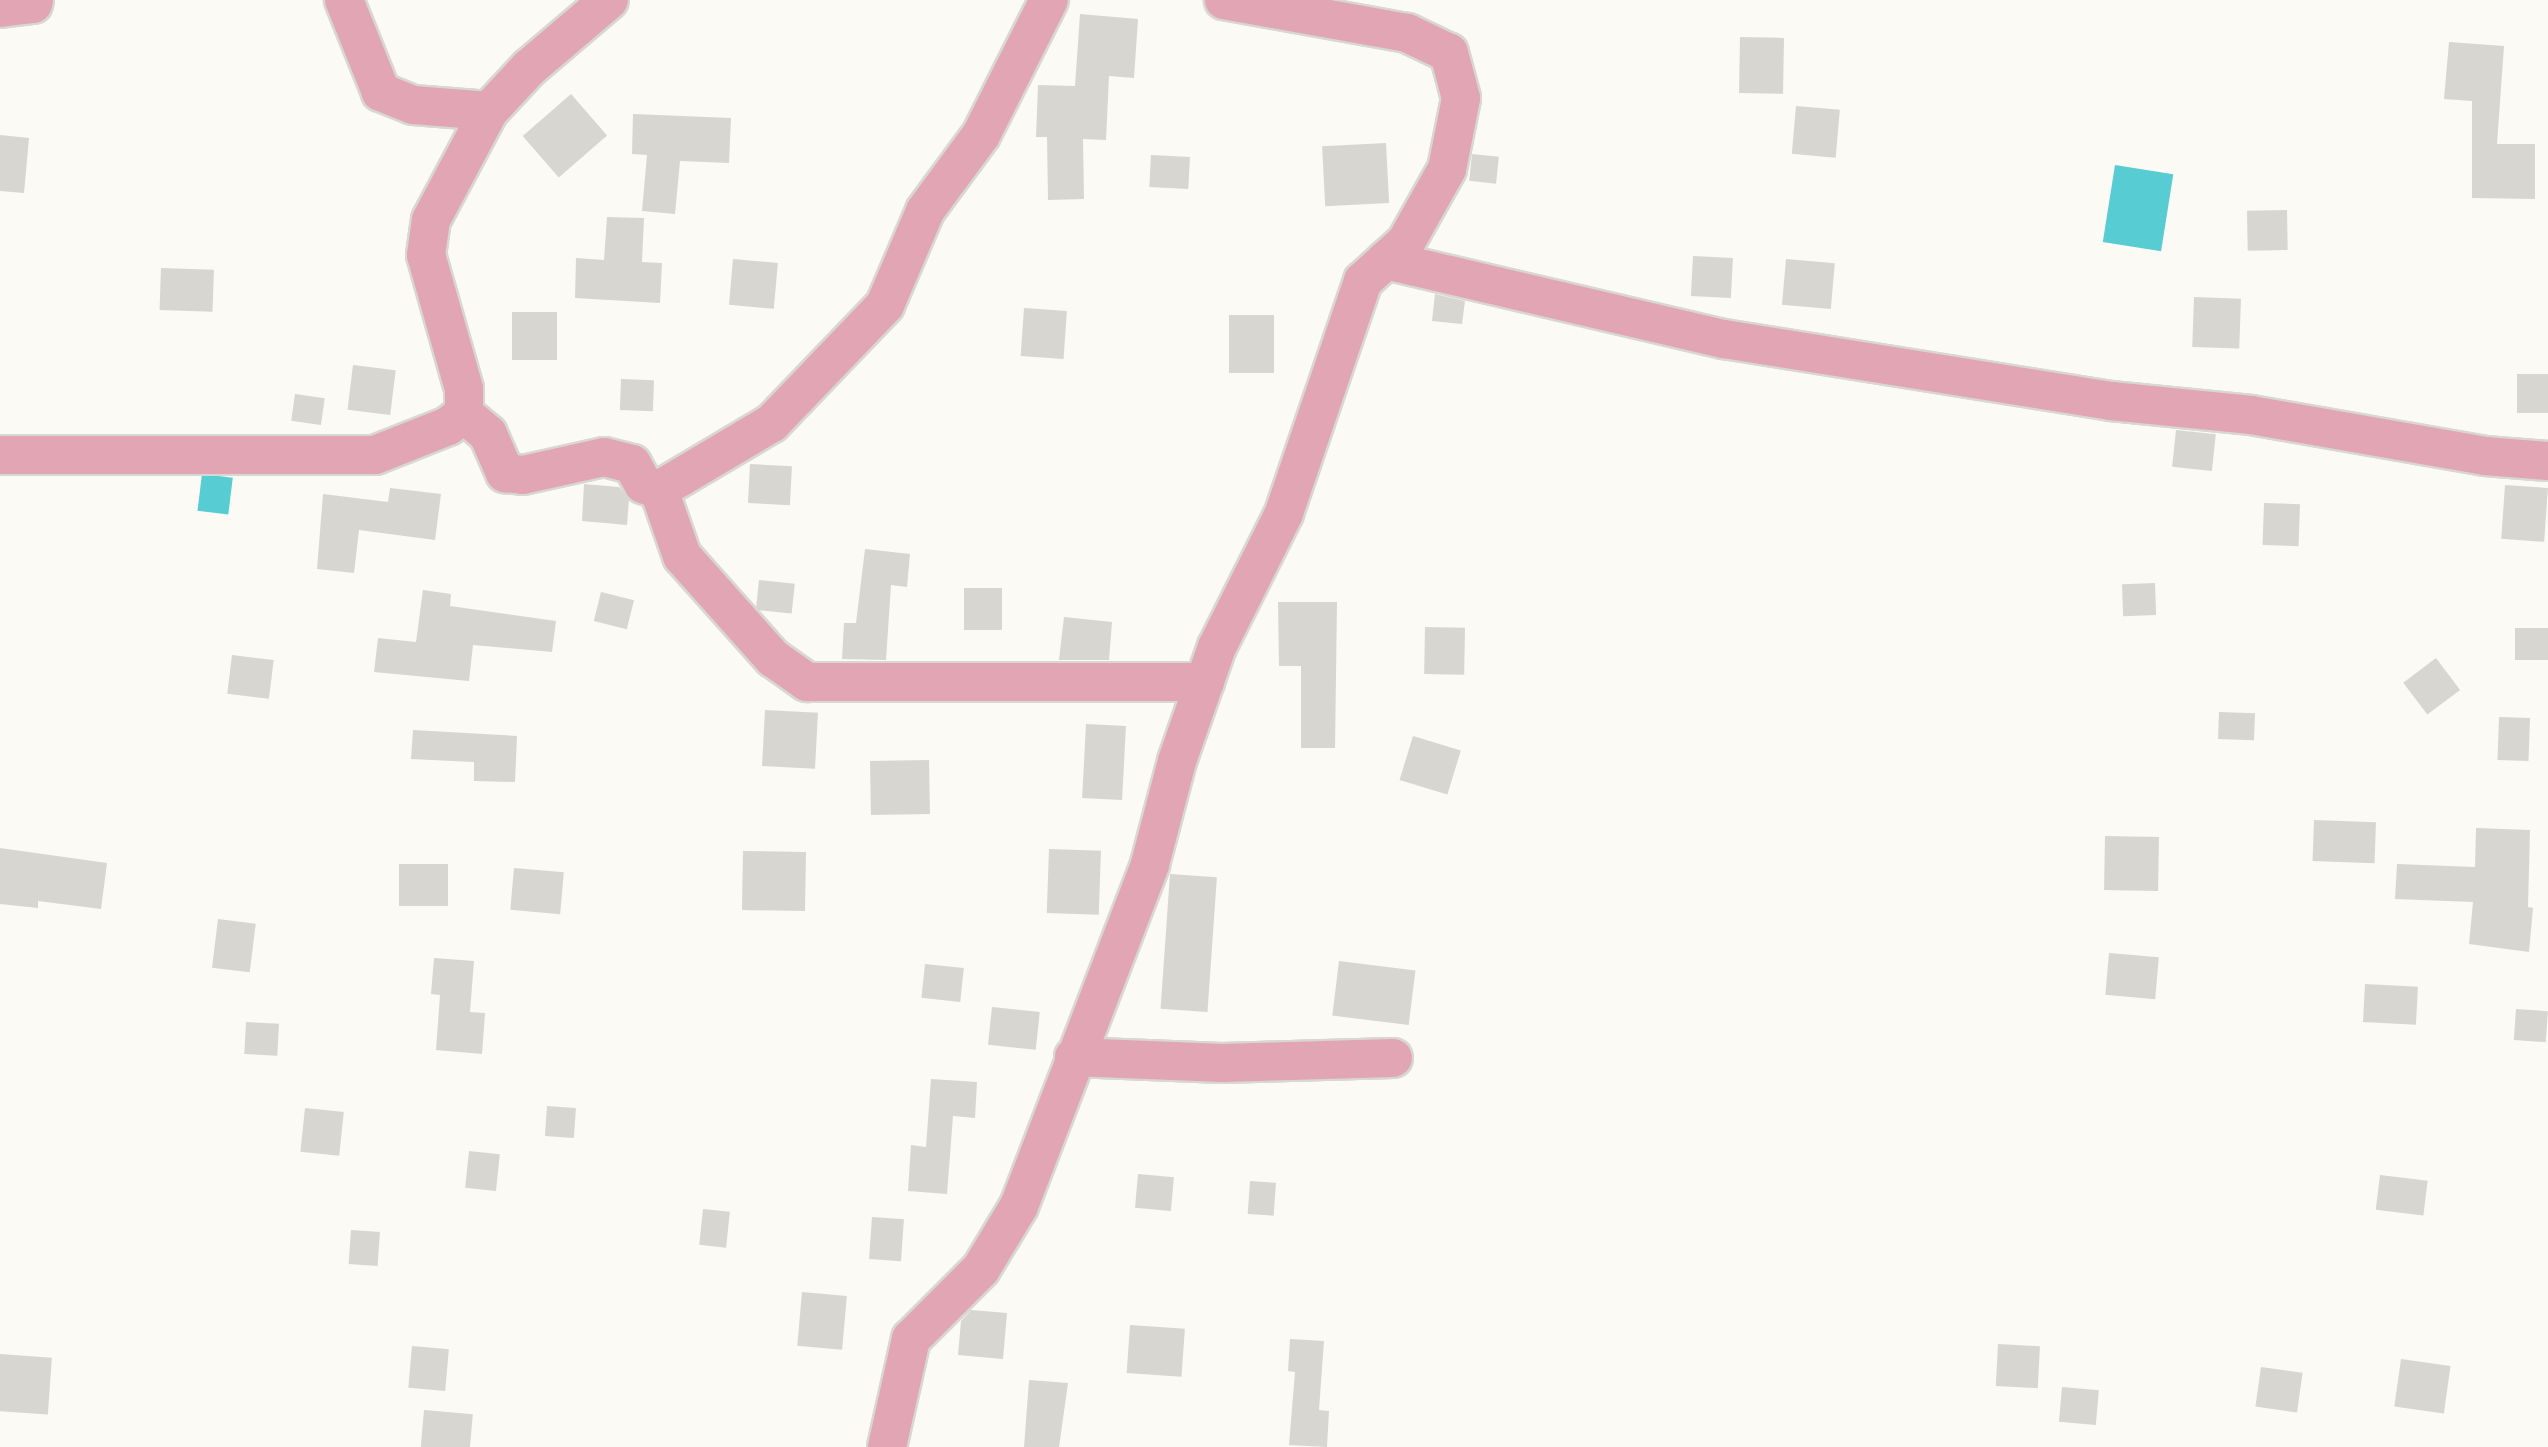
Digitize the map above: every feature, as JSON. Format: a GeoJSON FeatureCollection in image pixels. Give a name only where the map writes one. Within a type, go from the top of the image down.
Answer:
{"type":"FeatureCollection","features":[{"type":"Feature","properties":{"kind":"street"},"geometry":{"type":"LineString","coordinates":[[0,8],[33,4],[34,0]]}},
{"type":"Feature","properties":{"kind":"street"},"geometry":{"type":"LineString","coordinates":[[344,0],[381,92],[413,105],[489,111]]}},
{"type":"Feature","properties":{"kind":"street"},"geometry":{"type":"LineString","coordinates":[[464,414],[464,389],[426,255],[431,220],[489,111],[529,68],[609,0]]}},
{"type":"Feature","properties":{"kind":"street"},"geometry":{"type":"LineString","coordinates":[[659,490],[772,423],[885,305],[925,211],[981,135],[1049,0]]}},
{"type":"Feature","properties":{"kind":"street"},"geometry":{"type":"LineString","coordinates":[[887,1447],[911,1339],[981,1269],[1019,1206],[1150,864],[1205,682],[1284,513],[1363,281],[1406,242],[1447,169],[1461,98],[1449,53],[1407,33],[1224,0]]}},
{"type":"Feature","properties":{"kind":"street"},"geometry":{"type":"LineString","coordinates":[[1386,260],[1724,339],[2111,401],[2251,415],[2485,456],[2548,461]]}},
{"type":"Feature","properties":{"kind":"street"},"geometry":{"type":"LineString","coordinates":[[464,414],[488,434],[505,473],[523,475],[604,457],[632,464],[643,484],[659,490]]}},
{"type":"Feature","properties":{"kind":"street"},"geometry":{"type":"LineString","coordinates":[[0,455],[375,455],[448,426],[464,414]]}},
{"type":"Feature","properties":{"kind":"street"},"geometry":{"type":"LineString","coordinates":[[659,490],[682,556],[773,658],[807,682],[1205,682]]}},
{"type":"Feature","properties":{"kind":"street"},"geometry":{"type":"LineString","coordinates":[[1074,1057],[1222,1063],[1393,1058]]}},
{"type":"Feature","properties":{"kind":"water"},"geometry":{"type":"Polygon","coordinates":[[[2115,165],[2173,174],[2161,251],[2103,242],[2115,165]]]}},
{"type":"Feature","properties":{"kind":"water"},"geometry":{"type":"Polygon","coordinates":[[[202,474],[233,478],[228,515],[197,511],[202,474]]]}},
{"type":"Feature","properties":{"kind":"building"},"geometry":{"type":"Polygon","coordinates":[[[1080,14],[1138,19],[1134,78],[1109,76],[1106,140],[1083,139],[1084,199],[1048,200],[1047,137],[1036,137],[1038,85],[1075,86],[1080,14]]]}},
{"type":"Feature","properties":{"kind":"building"},"geometry":{"type":"Polygon","coordinates":[[[1740,37],[1784,38],[1783,94],[1739,93],[1740,37]]]}},
{"type":"Feature","properties":{"kind":"building"},"geometry":{"type":"Polygon","coordinates":[[[2449,42],[2504,46],[2497,144],[2535,144],[2535,199],[2472,198],[2472,101],[2444,99],[2449,42]]]}},
{"type":"Feature","properties":{"kind":"building"},"geometry":{"type":"Polygon","coordinates":[[[571,94],[607,136],[559,177],[523,136],[571,94]]]}},
{"type":"Feature","properties":{"kind":"building"},"geometry":{"type":"Polygon","coordinates":[[[1796,106],[1840,110],[1836,158],[1792,154],[1796,106]]]}},
{"type":"Feature","properties":{"kind":"building"},"geometry":{"type":"Polygon","coordinates":[[[633,114],[731,118],[729,163],[680,161],[675,214],[642,211],[647,155],[632,154],[633,114]]]}},
{"type":"Feature","properties":{"kind":"building"},"geometry":{"type":"Polygon","coordinates":[[[0,135],[29,138],[24,193],[0,191],[0,135]]]}},
{"type":"Feature","properties":{"kind":"building"},"geometry":{"type":"Polygon","coordinates":[[[1386,143],[1389,203],[1325,206],[1322,146],[1386,143]]]}},
{"type":"Feature","properties":{"kind":"building"},"geometry":{"type":"Polygon","coordinates":[[[1472,154],[1499,157],[1496,184],[1469,181],[1472,154]]]}},
{"type":"Feature","properties":{"kind":"building"},"geometry":{"type":"Polygon","coordinates":[[[1151,155],[1190,157],[1188,189],[1149,187],[1151,155]]]}},
{"type":"Feature","properties":{"kind":"building"},"geometry":{"type":"Polygon","coordinates":[[[2287,210],[2288,250],[2248,251],[2247,211],[2287,210]]]}},
{"type":"Feature","properties":{"kind":"building"},"geometry":{"type":"Polygon","coordinates":[[[607,217],[644,218],[642,262],[662,263],[660,303],[575,298],[576,258],[604,260],[607,217]]]}},
{"type":"Feature","properties":{"kind":"building"},"geometry":{"type":"Polygon","coordinates":[[[1693,256],[1733,258],[1731,298],[1691,296],[1693,256]]]}},
{"type":"Feature","properties":{"kind":"building"},"geometry":{"type":"Polygon","coordinates":[[[733,259],[778,263],[774,309],[729,305],[733,259]]]}},
{"type":"Feature","properties":{"kind":"building"},"geometry":{"type":"Polygon","coordinates":[[[1786,259],[1835,263],[1831,309],[1782,305],[1786,259]]]}},
{"type":"Feature","properties":{"kind":"building"},"geometry":{"type":"Polygon","coordinates":[[[161,268],[214,270],[213,312],[160,310],[161,268]]]}},
{"type":"Feature","properties":{"kind":"building"},"geometry":{"type":"Polygon","coordinates":[[[1435,294],[1465,301],[1462,324],[1432,321],[1435,294]]]}},
{"type":"Feature","properties":{"kind":"building"},"geometry":{"type":"Polygon","coordinates":[[[2194,297],[2241,299],[2239,349],[2192,347],[2194,297]]]}},
{"type":"Feature","properties":{"kind":"building"},"geometry":{"type":"Polygon","coordinates":[[[1024,308],[1067,311],[1064,359],[1021,356],[1024,308]]]}},
{"type":"Feature","properties":{"kind":"building"},"geometry":{"type":"Polygon","coordinates":[[[512,312],[557,312],[557,360],[512,360],[512,312]]]}},
{"type":"Feature","properties":{"kind":"building"},"geometry":{"type":"Polygon","coordinates":[[[1229,315],[1274,315],[1274,373],[1229,373],[1229,315]]]}},
{"type":"Feature","properties":{"kind":"building"},"geometry":{"type":"Polygon","coordinates":[[[353,365],[396,370],[390,415],[348,410],[353,365]]]}},
{"type":"Feature","properties":{"kind":"building"},"geometry":{"type":"Polygon","coordinates":[[[2517,374],[2548,374],[2548,413],[2517,413],[2517,374]]]}},
{"type":"Feature","properties":{"kind":"building"},"geometry":{"type":"Polygon","coordinates":[[[621,379],[654,380],[653,411],[620,410],[621,379]]]}},
{"type":"Feature","properties":{"kind":"building"},"geometry":{"type":"Polygon","coordinates":[[[295,394],[325,398],[321,425],[291,421],[295,394]]]}},
{"type":"Feature","properties":{"kind":"building"},"geometry":{"type":"Polygon","coordinates":[[[2176,430],[2216,434],[2212,471],[2172,467],[2176,430]]]}},
{"type":"Feature","properties":{"kind":"building"},"geometry":{"type":"Polygon","coordinates":[[[750,464],[792,466],[790,505],[748,503],[750,464]]]}},
{"type":"Feature","properties":{"kind":"building"},"geometry":{"type":"Polygon","coordinates":[[[584,484],[619,487],[629,499],[627,525],[582,521],[584,484]]]}},
{"type":"Feature","properties":{"kind":"building"},"geometry":{"type":"Polygon","coordinates":[[[2505,485],[2548,488],[2544,542],[2501,539],[2505,485]]]}},
{"type":"Feature","properties":{"kind":"building"},"geometry":{"type":"Polygon","coordinates":[[[390,488],[441,494],[435,540],[359,530],[354,573],[317,569],[323,494],[388,502],[390,488]]]}},
{"type":"Feature","properties":{"kind":"building"},"geometry":{"type":"Polygon","coordinates":[[[2264,503],[2300,504],[2299,546],[2263,545],[2264,503]]]}},
{"type":"Feature","properties":{"kind":"building"},"geometry":{"type":"Polygon","coordinates":[[[865,549],[910,554],[907,587],[891,585],[886,660],[842,659],[844,623],[856,623],[865,549]]]}},
{"type":"Feature","properties":{"kind":"building"},"geometry":{"type":"Polygon","coordinates":[[[759,580],[795,584],[792,614],[756,610],[759,580]]]}},
{"type":"Feature","properties":{"kind":"building"},"geometry":{"type":"Polygon","coordinates":[[[2155,583],[2156,615],[2123,616],[2122,584],[2155,583]]]}},
{"type":"Feature","properties":{"kind":"building"},"geometry":{"type":"Polygon","coordinates":[[[964,588],[1002,588],[1002,630],[964,630],[964,588]]]}},
{"type":"Feature","properties":{"kind":"building"},"geometry":{"type":"Polygon","coordinates":[[[423,590],[451,594],[450,606],[556,621],[552,652],[473,645],[469,681],[374,672],[378,638],[416,642],[423,590]]]}},
{"type":"Feature","properties":{"kind":"building"},"geometry":{"type":"Polygon","coordinates":[[[601,592],[634,600],[627,629],[594,621],[601,592]]]}},
{"type":"Feature","properties":{"kind":"building"},"geometry":{"type":"Polygon","coordinates":[[[1278,602],[1337,602],[1335,748],[1301,748],[1301,666],[1279,666],[1278,602]]]}},
{"type":"Feature","properties":{"kind":"building"},"geometry":{"type":"Polygon","coordinates":[[[1064,617],[1112,622],[1109,660],[1059,660],[1064,617]]]}},
{"type":"Feature","properties":{"kind":"building"},"geometry":{"type":"Polygon","coordinates":[[[1425,627],[1465,628],[1464,675],[1424,674],[1425,627]]]}},
{"type":"Feature","properties":{"kind":"building"},"geometry":{"type":"Polygon","coordinates":[[[2515,628],[2548,628],[2548,660],[2515,660],[2515,628]]]}},
{"type":"Feature","properties":{"kind":"building"},"geometry":{"type":"Polygon","coordinates":[[[232,655],[274,660],[269,699],[227,694],[232,655]]]}},
{"type":"Feature","properties":{"kind":"building"},"geometry":{"type":"Polygon","coordinates":[[[2436,658],[2460,690],[2427,715],[2403,683],[2436,658]]]}},
{"type":"Feature","properties":{"kind":"building"},"geometry":{"type":"Polygon","coordinates":[[[765,710],[818,713],[815,769],[762,766],[765,710]]]}},
{"type":"Feature","properties":{"kind":"building"},"geometry":{"type":"Polygon","coordinates":[[[2219,712],[2255,713],[2254,740],[2218,739],[2219,712]]]}},
{"type":"Feature","properties":{"kind":"building"},"geometry":{"type":"Polygon","coordinates":[[[2499,717],[2530,718],[2528,761],[2497,760],[2499,717]]]}},
{"type":"Feature","properties":{"kind":"building"},"geometry":{"type":"Polygon","coordinates":[[[1086,724],[1126,726],[1122,800],[1082,798],[1086,724]]]}},
{"type":"Feature","properties":{"kind":"building"},"geometry":{"type":"Polygon","coordinates":[[[413,730],[517,736],[515,782],[474,781],[474,762],[411,759],[413,730]]]}},
{"type":"Feature","properties":{"kind":"building"},"geometry":{"type":"Polygon","coordinates":[[[1413,736],[1461,751],[1447,795],[1400,780],[1413,736]]]}},
{"type":"Feature","properties":{"kind":"building"},"geometry":{"type":"Polygon","coordinates":[[[929,760],[930,814],[871,815],[870,761],[929,760]]]}},
{"type":"Feature","properties":{"kind":"building"},"geometry":{"type":"Polygon","coordinates":[[[2314,820],[2376,822],[2375,863],[2313,861],[2314,820]]]}},
{"type":"Feature","properties":{"kind":"building"},"geometry":{"type":"Polygon","coordinates":[[[2476,828],[2530,830],[2528,907],[2533,908],[2529,952],[2469,944],[2473,902],[2395,899],[2397,864],[2475,867],[2476,828]]]}},
{"type":"Feature","properties":{"kind":"building"},"geometry":{"type":"Polygon","coordinates":[[[2105,836],[2159,837],[2158,891],[2104,890],[2105,836]]]}},
{"type":"Feature","properties":{"kind":"building"},"geometry":{"type":"Polygon","coordinates":[[[0,848],[107,863],[101,909],[38,901],[38,908],[0,904],[0,848]]]}},
{"type":"Feature","properties":{"kind":"building"},"geometry":{"type":"Polygon","coordinates":[[[1049,849],[1101,851],[1099,915],[1047,913],[1049,849]]]}},
{"type":"Feature","properties":{"kind":"building"},"geometry":{"type":"Polygon","coordinates":[[[743,851],[806,852],[805,911],[742,910],[743,851]]]}},
{"type":"Feature","properties":{"kind":"building"},"geometry":{"type":"Polygon","coordinates":[[[399,864],[448,864],[448,906],[399,906],[399,864]]]}},
{"type":"Feature","properties":{"kind":"building"},"geometry":{"type":"Polygon","coordinates":[[[514,868],[564,872],[560,914],[510,910],[514,868]]]}},
{"type":"Feature","properties":{"kind":"building"},"geometry":{"type":"Polygon","coordinates":[[[1170,874],[1217,877],[1207,1012],[1161,1009],[1170,874]]]}},
{"type":"Feature","properties":{"kind":"building"},"geometry":{"type":"Polygon","coordinates":[[[218,919],[256,924],[250,972],[212,968],[218,919]]]}},
{"type":"Feature","properties":{"kind":"building"},"geometry":{"type":"Polygon","coordinates":[[[2109,953],[2159,957],[2155,999],[2105,995],[2109,953]]]}},
{"type":"Feature","properties":{"kind":"building"},"geometry":{"type":"Polygon","coordinates":[[[434,958],[474,961],[470,1012],[485,1013],[482,1054],[436,1050],[440,995],[431,994],[434,958]]]}},
{"type":"Feature","properties":{"kind":"building"},"geometry":{"type":"Polygon","coordinates":[[[1339,961],[1415,970],[1409,1025],[1332,1016],[1339,961]]]}},
{"type":"Feature","properties":{"kind":"building"},"geometry":{"type":"Polygon","coordinates":[[[925,964],[964,968],[960,1002],[921,998],[925,964]]]}},
{"type":"Feature","properties":{"kind":"building"},"geometry":{"type":"Polygon","coordinates":[[[2365,984],[2418,987],[2416,1025],[2363,1022],[2365,984]]]}},
{"type":"Feature","properties":{"kind":"building"},"geometry":{"type":"Polygon","coordinates":[[[992,1007],[1040,1012],[1036,1050],[988,1045],[992,1007]]]}},
{"type":"Feature","properties":{"kind":"building"},"geometry":{"type":"Polygon","coordinates":[[[2516,1009],[2548,1011],[2546,1042],[2514,1040],[2516,1009]]]}},
{"type":"Feature","properties":{"kind":"building"},"geometry":{"type":"Polygon","coordinates":[[[246,1022],[279,1024],[277,1056],[244,1054],[246,1022]]]}},
{"type":"Feature","properties":{"kind":"building"},"geometry":{"type":"Polygon","coordinates":[[[931,1079],[977,1082],[975,1118],[953,1116],[947,1194],[908,1191],[911,1145],[926,1147],[931,1079]]]}},
{"type":"Feature","properties":{"kind":"building"},"geometry":{"type":"Polygon","coordinates":[[[547,1106],[576,1108],[574,1138],[545,1136],[547,1106]]]}},
{"type":"Feature","properties":{"kind":"building"},"geometry":{"type":"Polygon","coordinates":[[[305,1108],[344,1112],[339,1156],[300,1152],[305,1108]]]}},
{"type":"Feature","properties":{"kind":"building"},"geometry":{"type":"Polygon","coordinates":[[[469,1151],[500,1154],[496,1191],[465,1188],[469,1151]]]}},
{"type":"Feature","properties":{"kind":"building"},"geometry":{"type":"Polygon","coordinates":[[[1138,1174],[1174,1177],[1171,1211],[1135,1208],[1138,1174]]]}},
{"type":"Feature","properties":{"kind":"building"},"geometry":{"type":"Polygon","coordinates":[[[2380,1175],[2428,1181],[2423,1216],[2376,1210],[2380,1175]]]}},
{"type":"Feature","properties":{"kind":"building"},"geometry":{"type":"Polygon","coordinates":[[[1250,1181],[1276,1183],[1274,1216],[1248,1214],[1250,1181]]]}},
{"type":"Feature","properties":{"kind":"building"},"geometry":{"type":"Polygon","coordinates":[[[703,1209],[730,1212],[726,1248],[699,1245],[703,1209]]]}},
{"type":"Feature","properties":{"kind":"building"},"geometry":{"type":"Polygon","coordinates":[[[872,1217],[904,1219],[901,1261],[869,1259],[872,1217]]]}},
{"type":"Feature","properties":{"kind":"building"},"geometry":{"type":"Polygon","coordinates":[[[351,1230],[380,1232],[378,1266],[349,1264],[351,1230]]]}},
{"type":"Feature","properties":{"kind":"building"},"geometry":{"type":"Polygon","coordinates":[[[802,1292],[847,1296],[842,1350],[797,1346],[802,1292]]]}},
{"type":"Feature","properties":{"kind":"building"},"geometry":{"type":"Polygon","coordinates":[[[971,1310],[1007,1313],[1003,1359],[958,1355],[961,1321],[971,1310]]]}},
{"type":"Feature","properties":{"kind":"building"},"geometry":{"type":"Polygon","coordinates":[[[1130,1325],[1185,1329],[1182,1377],[1127,1373],[1130,1325]]]}},
{"type":"Feature","properties":{"kind":"building"},"geometry":{"type":"Polygon","coordinates":[[[1290,1339],[1324,1341],[1319,1410],[1329,1411],[1327,1447],[1289,1445],[1295,1372],[1288,1371],[1290,1339]]]}},
{"type":"Feature","properties":{"kind":"building"},"geometry":{"type":"Polygon","coordinates":[[[1998,1344],[2040,1346],[2038,1388],[1996,1386],[1998,1344]]]}},
{"type":"Feature","properties":{"kind":"building"},"geometry":{"type":"Polygon","coordinates":[[[412,1346],[449,1349],[445,1391],[408,1388],[412,1346]]]}},
{"type":"Feature","properties":{"kind":"building"},"geometry":{"type":"Polygon","coordinates":[[[0,1354],[52,1358],[48,1414],[0,1411],[0,1354]]]}},
{"type":"Feature","properties":{"kind":"building"},"geometry":{"type":"Polygon","coordinates":[[[2401,1359],[2451,1366],[2444,1413],[2394,1407],[2401,1359]]]}},
{"type":"Feature","properties":{"kind":"building"},"geometry":{"type":"Polygon","coordinates":[[[2261,1367],[2303,1373],[2297,1412],[2255,1407],[2261,1367]]]}},
{"type":"Feature","properties":{"kind":"building"},"geometry":{"type":"Polygon","coordinates":[[[1029,1380],[1068,1383],[1059,1447],[1024,1447],[1029,1380]]]}},
{"type":"Feature","properties":{"kind":"building"},"geometry":{"type":"Polygon","coordinates":[[[2062,1387],[2099,1390],[2096,1425],[2059,1422],[2062,1387]]]}},
{"type":"Feature","properties":{"kind":"building"},"geometry":{"type":"Polygon","coordinates":[[[424,1410],[473,1414],[470,1447],[421,1447],[424,1410]]]}}]}
